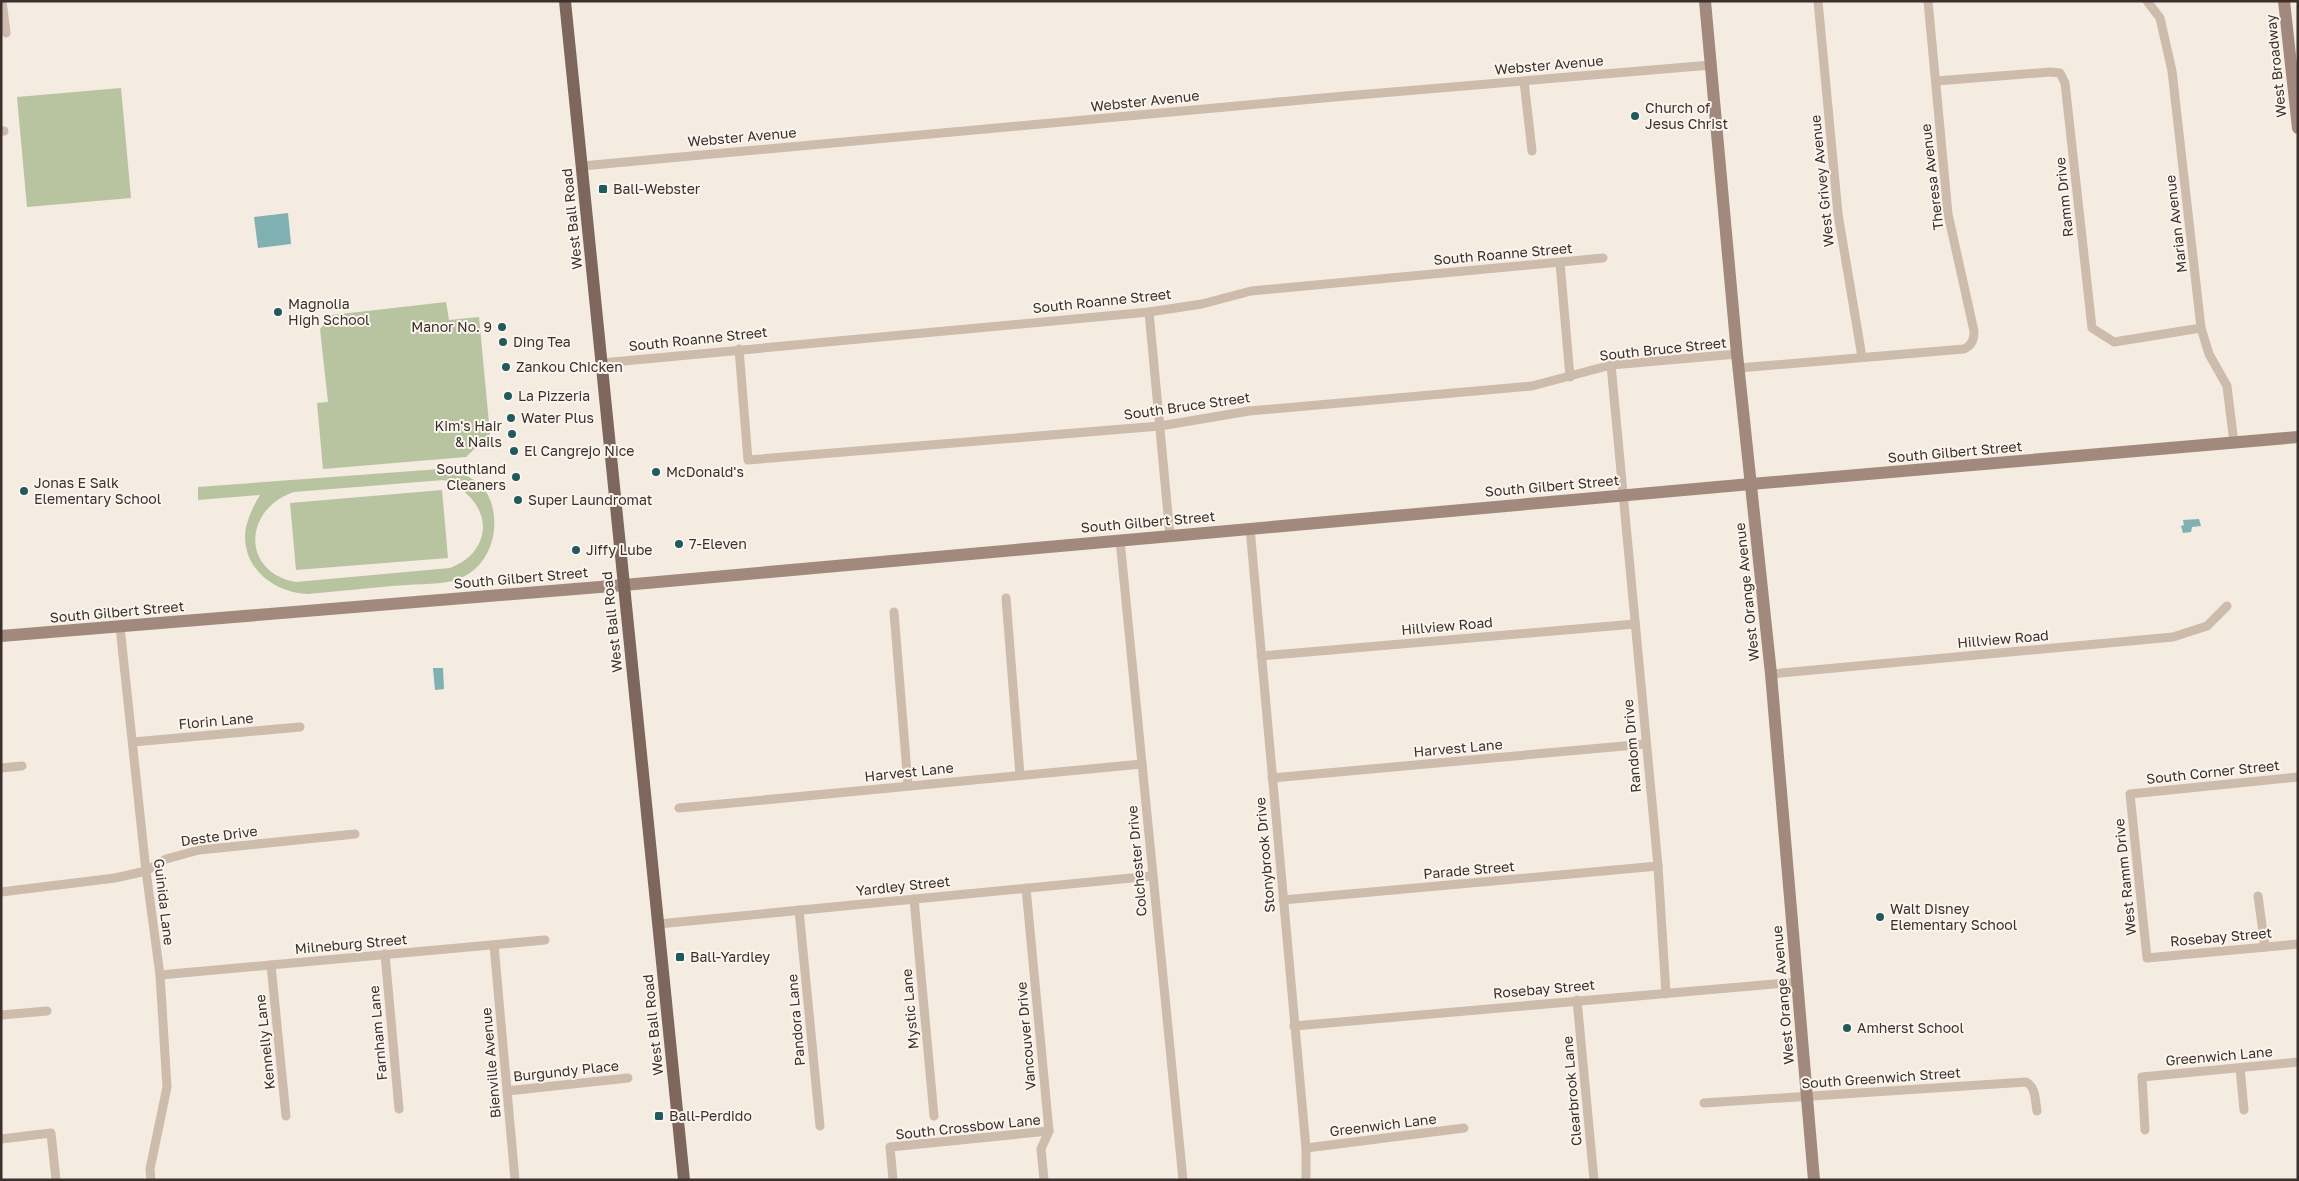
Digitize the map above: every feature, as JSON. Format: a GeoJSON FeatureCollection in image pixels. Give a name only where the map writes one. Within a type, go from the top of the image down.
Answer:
{"type":"FeatureCollection","features":[{"type":"Feature","properties":{"kind":"main road","name":"West Ball Road"},"geometry":{"type":"LineString","coordinates":[[566,1],[684,1180]]}},
{"type":"Feature","properties":{"kind":"street"},"geometry":{"type":"LineString","coordinates":[[2,1],[6,33]]}},
{"type":"Feature","properties":{"kind":"street","name":"West Orange Avenue"},"geometry":{"type":"LineString","coordinates":[[1705,1],[1737,354],[1770,674],[1814,1180]]}},
{"type":"Feature","properties":{"kind":"street","name":"West Grivey Avenue"},"geometry":{"type":"LineString","coordinates":[[1818,1],[1838,214],[1862,357]]}},
{"type":"Feature","properties":{"kind":"street","name":"Theresa Avenue"},"geometry":{"type":"LineString","coordinates":[[1928,1],[1948,214],[1974,331],[1974,338],[1970,346]]}},
{"type":"Feature","properties":{"kind":"street","name":"Marian Avenue"},"geometry":{"type":"LineString","coordinates":[[2147,1],[2160,18],[2172,71],[2201,328],[2209,354],[2227,386],[2234,443]]}},
{"type":"Feature","properties":{"kind":"street","name":"West Broadway"},"geometry":{"type":"LineString","coordinates":[[2284,1],[2298,128]]}},
{"type":"Feature","properties":{"kind":"street","name":"Webster Avenue"},"geometry":{"type":"LineString","coordinates":[[582,166],[1711,65]]}},
{"type":"Feature","properties":{"kind":"street","name":"Ramm Drive"},"geometry":{"type":"LineString","coordinates":[[1936,81],[2050,72],[2060,73],[2065,83],[2092,328],[2114,342],[2201,328]]}},
{"type":"Feature","properties":{"kind":"street"},"geometry":{"type":"LineString","coordinates":[[1524,81],[1532,151]]}},
{"type":"Feature","properties":{"kind":"street","name":"South Roanne Street"},"geometry":{"type":"LineString","coordinates":[[602,363],[1149,312],[1202,304],[1251,291],[1603,258]]}},
{"type":"Feature","properties":{"kind":"street"},"geometry":{"type":"LineString","coordinates":[[1560,263],[1570,377]]}},
{"type":"Feature","properties":{"kind":"street"},"geometry":{"type":"LineString","coordinates":[[1149,312],[1170,536]]}},
{"type":"Feature","properties":{"kind":"street","name":"South Bruce Street"},"geometry":{"type":"LineString","coordinates":[[1739,368],[1964,349],[1970,346]]}},
{"type":"Feature","properties":{"kind":"street","name":"South Bruce Street"},"geometry":{"type":"LineString","coordinates":[[739,349],[748,460],[1160,426],[1249,411],[1532,386],[1611,365],[1737,354]]}},
{"type":"Feature","properties":{"kind":"street","name":"Random Drive"},"geometry":{"type":"LineString","coordinates":[[1611,365],[1658,866],[1666,994]]}},
{"type":"Feature","properties":{"kind":"street","name":"South Gilbert Street"},"geometry":{"type":"LineString","coordinates":[[1,636],[624,584],[2298,437]]}},
{"type":"Feature","properties":{"kind":"street","name":"Stonybrook Drive"},"geometry":{"type":"LineString","coordinates":[[1250,528],[1306,1148],[1306,1180]]}},
{"type":"Feature","properties":{"kind":"street","name":"Colchester Drive"},"geometry":{"type":"LineString","coordinates":[[1120,540],[1183,1180]]}},
{"type":"Feature","properties":{"kind":"street"},"geometry":{"type":"LineString","coordinates":[[1006,598],[1020,775]]}},
{"type":"Feature","properties":{"kind":"street","name":"Hillview Road"},"geometry":{"type":"LineString","coordinates":[[1770,674],[2173,637],[2207,626],[2227,606]]}},
{"type":"Feature","properties":{"kind":"street"},"geometry":{"type":"LineString","coordinates":[[894,612],[908,786]]}},
{"type":"Feature","properties":{"kind":"street","name":"Hillview Road"},"geometry":{"type":"LineString","coordinates":[[1261,656],[1635,624]]}},
{"type":"Feature","properties":{"kind":"street","name":"Guinida Lane"},"geometry":{"type":"LineString","coordinates":[[120,627],[146,871],[160,975],[167,1087],[150,1169],[151,1180]]}},
{"type":"Feature","properties":{"kind":"street","name":"Florin Lane"},"geometry":{"type":"LineString","coordinates":[[133,742],[300,727]]}},
{"type":"Feature","properties":{"kind":"street","name":"Harvest Lane"},"geometry":{"type":"LineString","coordinates":[[1272,778],[1646,744]]}},
{"type":"Feature","properties":{"kind":"street","name":"Harvest Lane"},"geometry":{"type":"LineString","coordinates":[[679,808],[1142,764]]}},
{"type":"Feature","properties":{"kind":"street"},"geometry":{"type":"LineString","coordinates":[[1,768],[22,766]]}},
{"type":"Feature","properties":{"kind":"street","name":"South Corner Street"},"geometry":{"type":"LineString","coordinates":[[2130,794],[2298,776]]}},
{"type":"Feature","properties":{"kind":"street","name":"West Ramm Drive"},"geometry":{"type":"LineString","coordinates":[[2130,794],[2147,958]]}},
{"type":"Feature","properties":{"kind":"street","name":"Deste Drive"},"geometry":{"type":"LineString","coordinates":[[1,892],[115,878],[146,871],[166,858],[200,850],[355,834]]}},
{"type":"Feature","properties":{"kind":"street","name":"Parade Street"},"geometry":{"type":"LineString","coordinates":[[1283,900],[1658,866]]}},
{"type":"Feature","properties":{"kind":"street","name":"Yardley Street"},"geometry":{"type":"LineString","coordinates":[[658,924],[1152,876]]}},
{"type":"Feature","properties":{"kind":"street","name":"Vancouver Drive"},"geometry":{"type":"LineString","coordinates":[[1026,888],[1049,1131],[1041,1149],[1044,1180]]}},
{"type":"Feature","properties":{"kind":"street"},"geometry":{"type":"LineString","coordinates":[[2258,896],[2265,947]]}},
{"type":"Feature","properties":{"kind":"street","name":"Mystic Lane"},"geometry":{"type":"LineString","coordinates":[[914,899],[934,1116]]}},
{"type":"Feature","properties":{"kind":"street","name":"Pandora Lane"},"geometry":{"type":"LineString","coordinates":[[799,910],[820,1126]]}},
{"type":"Feature","properties":{"kind":"street","name":"Milneburg Street"},"geometry":{"type":"LineString","coordinates":[[160,975],[545,940]]}},
{"type":"Feature","properties":{"kind":"street","name":"Rosebay Street"},"geometry":{"type":"LineString","coordinates":[[2147,958],[2298,944]]}},
{"type":"Feature","properties":{"kind":"street","name":"Bienville Avenue"},"geometry":{"type":"LineString","coordinates":[[494,945],[515,1180]]}},
{"type":"Feature","properties":{"kind":"street","name":"Farnham Lane"},"geometry":{"type":"LineString","coordinates":[[385,954],[399,1109]]}},
{"type":"Feature","properties":{"kind":"street","name":"Kennelly Lane"},"geometry":{"type":"LineString","coordinates":[[271,965],[286,1116]]}},
{"type":"Feature","properties":{"kind":"street","name":"Rosebay Street"},"geometry":{"type":"LineString","coordinates":[[1294,1026],[1797,982]]}},
{"type":"Feature","properties":{"kind":"street","name":"Clearbrook Lane"},"geometry":{"type":"LineString","coordinates":[[1577,1000],[1594,1180]]}},
{"type":"Feature","properties":{"kind":"street"},"geometry":{"type":"LineString","coordinates":[[1,1015],[47,1011]]}},
{"type":"Feature","properties":{"kind":"street","name":"Greenwich Lane"},"geometry":{"type":"LineString","coordinates":[[2145,1130],[2142,1077],[2298,1062]]}},
{"type":"Feature","properties":{"kind":"street"},"geometry":{"type":"LineString","coordinates":[[2240,1068],[2244,1110]]}},
{"type":"Feature","properties":{"kind":"street","name":"Burgundy Place"},"geometry":{"type":"LineString","coordinates":[[507,1091],[628,1078]]}},
{"type":"Feature","properties":{"kind":"street","name":"South Greenwich Street"},"geometry":{"type":"LineString","coordinates":[[1704,1103],[2026,1082],[2031,1084],[2034,1091],[2037,1111]]}},
{"type":"Feature","properties":{"kind":"street","name":"Greenwich Lane"},"geometry":{"type":"LineString","coordinates":[[1306,1148],[1464,1128]]}},
{"type":"Feature","properties":{"kind":"street","name":"South Crossbow Lane"},"geometry":{"type":"LineString","coordinates":[[893,1180],[890,1147],[1049,1131]]}},
{"type":"Feature","properties":{"kind":"street"},"geometry":{"type":"LineString","coordinates":[[1,1139],[51,1134],[56,1180]]}},
{"type":"Feature","properties":{"kind":"green space"},"geometry":{"type":"Polygon","coordinates":[[[121,88],[131,198],[27,207],[17,97],[121,88]]]}},
{"type":"Feature","properties":{"kind":"green space"},"geometry":{"type":"Polygon","coordinates":[[[446,302],[449,320],[479,317],[490,434],[466,457],[323,469],[317,403],[328,402],[320,329],[332,315],[446,302]]]}},
{"type":"Feature","properties":{"kind":"green space"},"geometry":{"type":"Polygon","coordinates":[[[440,469],[448,470],[471,478],[487,494],[494,514],[493,538],[489,550],[475,569],[453,581],[308,594],[295,592],[271,583],[261,575],[253,565],[248,554],[245,541],[246,527],[260,495],[198,500],[198,487],[440,469]],[[444,480],[294,492],[277,500],[265,512],[258,525],[255,540],[258,554],[265,566],[278,576],[296,582],[450,568],[464,561],[473,553],[481,539],[483,528],[482,518],[472,499],[444,480]]]}},
{"type":"Feature","properties":{"kind":"green space"},"geometry":{"type":"Polygon","coordinates":[[[442,490],[448,558],[296,570],[290,503],[442,490]]]}},
{"type":"Feature","properties":{"kind":"water"},"geometry":{"type":"Polygon","coordinates":[[[288,213],[291,244],[258,248],[254,217],[288,213]]]}},
{"type":"Feature","properties":{"kind":"water"},"geometry":{"type":"Polygon","coordinates":[[[2199,519],[2201,526],[2192,527],[2191,532],[2183,533],[2181,526],[2184,525],[2183,520],[2199,519]]]}},
{"type":"Feature","properties":{"kind":"water"},"geometry":{"type":"Polygon","coordinates":[[[433,668],[443,668],[444,689],[435,690],[433,668]]]}},
{"type":"Feature","properties":{"kind":"place","name":"Church of Jesus Christ"},"geometry":{"type":"Point","coordinates":[1635,116]}},
{"type":"Feature","properties":{"kind":"place","name":"Ball-Webster"},"geometry":{"type":"Point","coordinates":[603,189]}},
{"type":"Feature","properties":{"kind":"place","name":"Magnolia High School"},"geometry":{"type":"Point","coordinates":[278,312]}},
{"type":"Feature","properties":{"kind":"place","name":"Manor No. 9"},"geometry":{"type":"Point","coordinates":[502,327]}},
{"type":"Feature","properties":{"kind":"place","name":"Ding Tea"},"geometry":{"type":"Point","coordinates":[503,342]}},
{"type":"Feature","properties":{"kind":"place","name":"Zankou Chicken"},"geometry":{"type":"Point","coordinates":[506,367]}},
{"type":"Feature","properties":{"kind":"place","name":"La Pizzeria"},"geometry":{"type":"Point","coordinates":[508,396]}},
{"type":"Feature","properties":{"kind":"place","name":"Water Plus"},"geometry":{"type":"Point","coordinates":[511,418]}},
{"type":"Feature","properties":{"kind":"place","name":"Kim's Hair & Nails"},"geometry":{"type":"Point","coordinates":[512,434]}},
{"type":"Feature","properties":{"kind":"place","name":"El Cangrejo Nice"},"geometry":{"type":"Point","coordinates":[514,451]}},
{"type":"Feature","properties":{"kind":"place","name":"McDonald's"},"geometry":{"type":"Point","coordinates":[656,472]}},
{"type":"Feature","properties":{"kind":"place","name":"Southland Cleaners"},"geometry":{"type":"Point","coordinates":[516,477]}},
{"type":"Feature","properties":{"kind":"place","name":"Jonas E Salk Elementary School"},"geometry":{"type":"Point","coordinates":[24,491]}},
{"type":"Feature","properties":{"kind":"place","name":"Super Laundromat"},"geometry":{"type":"Point","coordinates":[518,500]}},
{"type":"Feature","properties":{"kind":"place","name":"7-Eleven"},"geometry":{"type":"Point","coordinates":[679,544]}},
{"type":"Feature","properties":{"kind":"place","name":"Jiffy Lube"},"geometry":{"type":"Point","coordinates":[576,550]}},
{"type":"Feature","properties":{"kind":"place","name":"Walt Disney Elementary School"},"geometry":{"type":"Point","coordinates":[1880,917]}},
{"type":"Feature","properties":{"kind":"place","name":"Ball-Yardley"},"geometry":{"type":"Point","coordinates":[680,957]}},
{"type":"Feature","properties":{"kind":"place","name":"Amherst School"},"geometry":{"type":"Point","coordinates":[1847,1028]}},
{"type":"Feature","properties":{"kind":"place","name":"Ball-Perdido"},"geometry":{"type":"Point","coordinates":[659,1116]}}]}
